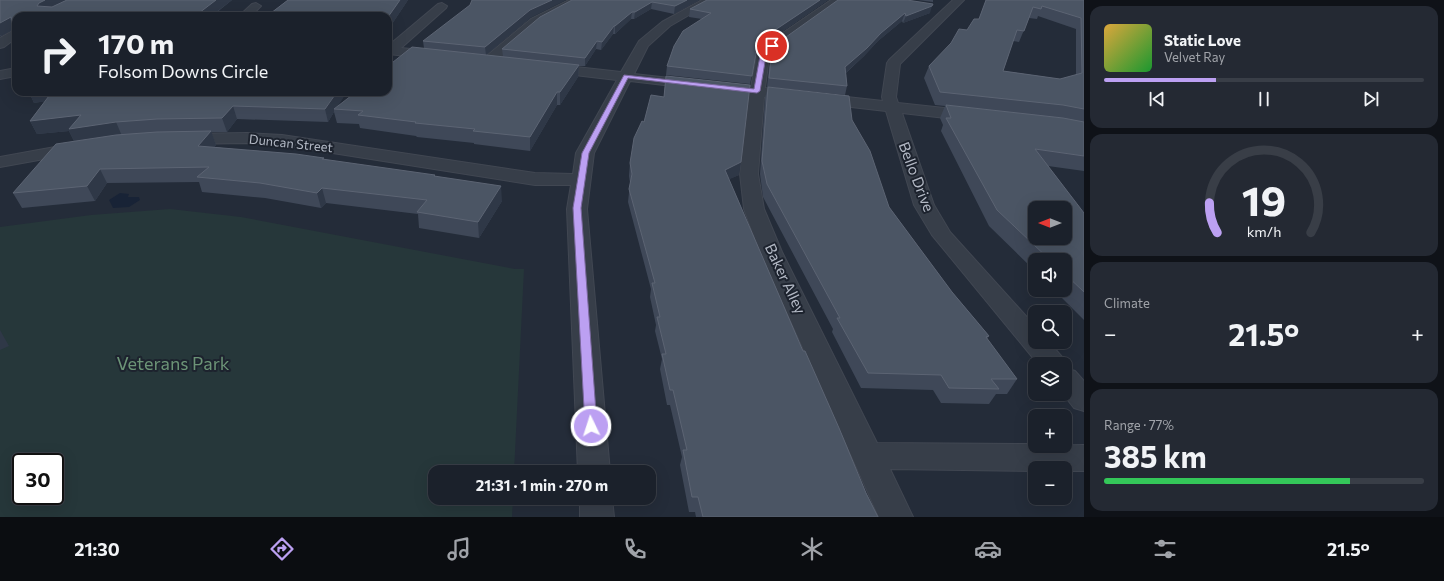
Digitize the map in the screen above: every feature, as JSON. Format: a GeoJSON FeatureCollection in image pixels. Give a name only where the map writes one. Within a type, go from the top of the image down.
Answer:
{"type":"FeatureCollection","features":[{"type":"Feature","properties":{"kind":"street"},"geometry":{"type":"LineString","coordinates":[[489,61],[516,35],[535,21],[577,0]]}},
{"type":"Feature","properties":{"kind":"street"},"geometry":{"type":"LineString","coordinates":[[594,465],[577,208],[585,153],[643,44],[666,24],[710,0]]}},
{"type":"Feature","properties":{"kind":"street","name":"Baker Alley"},"geometry":{"type":"LineString","coordinates":[[838,0],[772,46],[763,56],[757,91],[749,174],[754,209],[771,252],[896,517]]}},
{"type":"Feature","properties":{"kind":"street"},"geometry":{"type":"LineString","coordinates":[[249,12],[256,6]]}},
{"type":"Feature","properties":{"kind":"street"},"geometry":{"type":"LineString","coordinates":[[392,48],[442,6]]}},
{"type":"Feature","properties":{"kind":"street","name":"Bello Drive"},"geometry":{"type":"LineString","coordinates":[[947,6],[894,63],[889,97],[924,205],[942,235],[1047,357]]}},
{"type":"Feature","properties":{"kind":"street"},"geometry":{"type":"LineString","coordinates":[[0,44],[12,36]]}},
{"type":"Feature","properties":{"kind":"street"},"geometry":{"type":"LineString","coordinates":[[392,50],[444,56]]}},
{"type":"Feature","properties":{"kind":"street"},"geometry":{"type":"LineString","coordinates":[[474,59],[504,63]]}},
{"type":"Feature","properties":{"kind":"street"},"geometry":{"type":"LineString","coordinates":[[534,66],[985,117]]}},
{"type":"Feature","properties":{"kind":"street"},"geometry":{"type":"LineString","coordinates":[[0,75],[12,73]]}},
{"type":"Feature","properties":{"kind":"street","name":"Duncan Street"},"geometry":{"type":"LineString","coordinates":[[170,139],[247,138],[282,140],[535,179],[581,180]]}},
{"type":"Feature","properties":{"kind":"street"},"geometry":{"type":"LineString","coordinates":[[0,162],[94,146]]}},
{"type":"Feature","properties":{"kind":"street"},"geometry":{"type":"LineString","coordinates":[[1072,386],[1084,400]]}},
{"type":"Feature","properties":{"kind":"street"},"geometry":{"type":"LineString","coordinates":[[867,456],[1084,458]]}},
{"type":"Feature","properties":{"kind":"street"},"geometry":{"type":"LineString","coordinates":[[596,505],[597,517]]}},
{"type":"Feature","properties":{"kind":"green space","name":"Veterans Park"},"geometry":{"type":"Polygon","coordinates":[[[170,209],[241,217],[515,269],[524,269],[514,465],[428,465],[428,505],[513,505],[512,517],[0,517],[0,227],[91,215],[170,209]]]}},
{"type":"Feature","properties":{"kind":"water"},"geometry":{"type":"Polygon","coordinates":[[[120,193],[129,194],[128,197],[139,197],[140,200],[129,207],[113,208],[109,200],[120,193]]]}},
{"type":"Feature","properties":{"kind":"building"},"geometry":{"type":"Polygon","coordinates":[[[0,0],[45,0],[37,6],[52,7],[67,0],[216,0],[200,12],[12,12],[12,25],[11,17],[0,23],[0,0]]]}},
{"type":"Feature","properties":{"kind":"building"},"geometry":{"type":"Polygon","coordinates":[[[288,0],[400,0],[392,12],[272,12],[288,0]]]}},
{"type":"Feature","properties":{"kind":"building"},"geometry":{"type":"Polygon","coordinates":[[[472,0],[552,0],[530,10],[485,47],[423,41],[470,5],[472,0]]]}},
{"type":"Feature","properties":{"kind":"building"},"geometry":{"type":"Polygon","coordinates":[[[572,0],[687,0],[675,6],[652,2],[635,12],[632,12],[614,26],[602,42],[597,41],[585,58],[502,49],[540,17],[572,0]]]}},
{"type":"Feature","properties":{"kind":"building"},"geometry":{"type":"Polygon","coordinates":[[[707,0],[820,0],[769,34],[757,48],[752,76],[667,66],[674,46],[683,31],[711,13],[690,9],[707,0]]]}},
{"type":"Feature","properties":{"kind":"building"},"geometry":{"type":"Polygon","coordinates":[[[838,0],[907,0],[933,4],[932,6],[906,16],[905,13],[845,67],[847,86],[769,78],[772,49],[779,42],[838,0]]]}},
{"type":"Feature","properties":{"kind":"building"},"geometry":{"type":"Polygon","coordinates":[[[986,0],[1084,0],[1084,109],[1063,105],[940,92],[929,66],[951,43],[959,29],[967,30],[974,19],[979,19],[986,0]],[[1042,6],[1041,9],[1033,7],[1024,31],[1017,30],[1003,71],[1060,79],[1082,73],[1081,18],[1042,6]]]}},
{"type":"Feature","properties":{"kind":"building"},"geometry":{"type":"Polygon","coordinates":[[[412,47],[579,65],[560,92],[557,92],[530,137],[473,131],[475,129],[358,115],[363,111],[334,109],[351,96],[392,96],[392,63],[412,47]]]}},
{"type":"Feature","properties":{"kind":"building"},"geometry":{"type":"Polygon","coordinates":[[[666,76],[750,85],[741,162],[725,170],[803,351],[805,351],[866,493],[878,517],[703,517],[698,497],[692,497],[683,450],[687,450],[673,390],[670,390],[662,354],[666,354],[657,317],[660,317],[652,283],[655,283],[629,189],[632,174],[630,163],[634,138],[642,121],[644,122],[651,95],[664,97],[666,76]]]}},
{"type":"Feature","properties":{"kind":"building"},"geometry":{"type":"Polygon","coordinates":[[[768,87],[849,96],[852,120],[870,151],[889,207],[952,292],[989,336],[986,337],[1017,379],[991,379],[999,389],[949,388],[941,375],[868,373],[837,318],[840,318],[767,184],[762,161],[768,87]]]}},
{"type":"Feature","properties":{"kind":"building"},"geometry":{"type":"Polygon","coordinates":[[[49,96],[334,96],[325,109],[233,106],[222,118],[157,119],[116,122],[69,129],[81,115],[30,121],[49,96]]]}},
{"type":"Feature","properties":{"kind":"building"},"geometry":{"type":"Polygon","coordinates":[[[946,105],[1063,118],[1084,122],[1084,156],[1035,149],[1084,213],[1084,292],[1072,281],[1072,253],[1043,253],[1034,245],[1072,245],[1072,201],[1028,201],[1028,239],[997,210],[946,118],[951,118],[946,105]]]}},
{"type":"Feature","properties":{"kind":"building"},"geometry":{"type":"Polygon","coordinates":[[[211,131],[198,146],[296,154],[501,186],[478,222],[417,212],[427,200],[322,188],[317,193],[260,183],[197,177],[209,167],[100,169],[87,186],[13,193],[56,144],[116,135],[157,132],[211,131]]]}},
{"type":"Feature","properties":{"kind":"route"},"geometry":{"type":"LineString","coordinates":[[591,426],[577,208],[585,153],[626,76],[757,91],[763,56],[772,46]]}}]}
